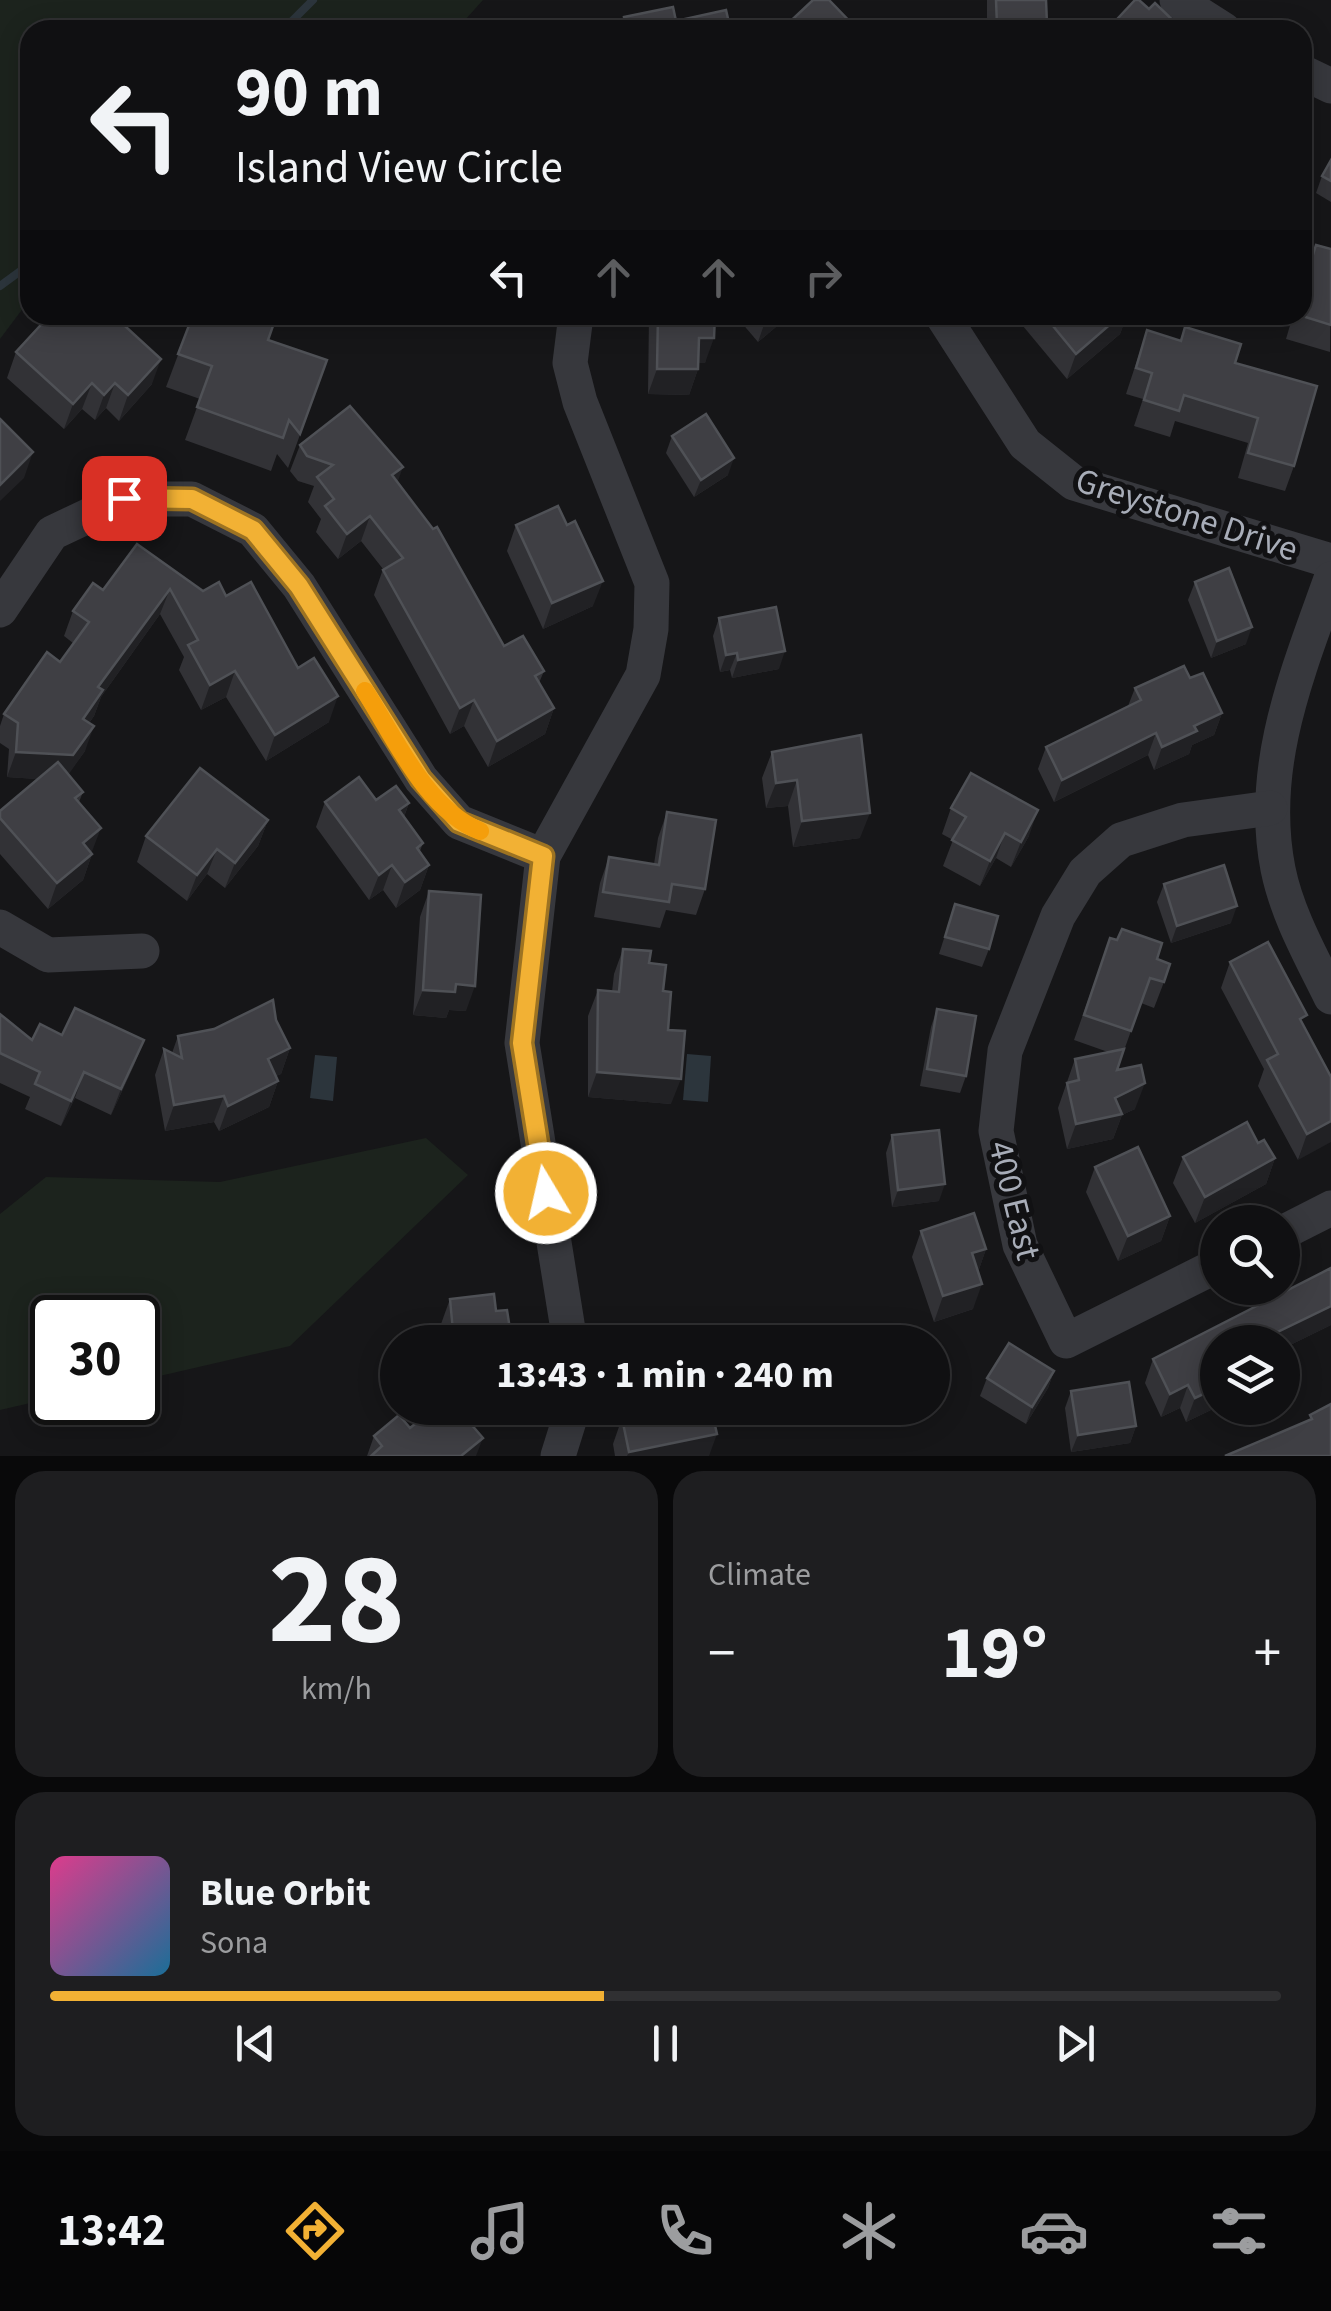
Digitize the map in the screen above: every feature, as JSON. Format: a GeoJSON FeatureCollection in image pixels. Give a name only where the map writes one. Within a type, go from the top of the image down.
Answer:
{"type":"FeatureCollection","features":[{"type":"Feature","properties":{"kind":"street"},"geometry":{"type":"LineString","coordinates":[[1177,0],[1208,20]]}},
{"type":"Feature","properties":{"kind":"street"},"geometry":{"type":"LineString","coordinates":[[567,1325],[522,1043],[543,856],[643,675],[651,629],[652,582],[580,402],[570,363],[575,325]]}},
{"type":"Feature","properties":{"kind":"street","name":"Greystone Drive"},"geometry":{"type":"LineString","coordinates":[[948,325],[1025,444],[1074,484],[1331,561]]}},
{"type":"Feature","properties":{"kind":"street"},"geometry":{"type":"LineString","coordinates":[[0,610],[52,533],[124,498],[192,499],[253,530],[299,586],[421,779],[459,822],[543,856]]}},
{"type":"Feature","properties":{"kind":"street"},"geometry":{"type":"LineString","coordinates":[[1331,579],[1287,702],[1270,808],[1279,872],[1301,935],[1331,997]]}},
{"type":"Feature","properties":{"kind":"street","name":"400 East"},"geometry":{"type":"LineString","coordinates":[[1200,1274],[1066,1342],[1020,1245],[996,1131],[1006,1052],[1058,916],[1085,872],[1121,840],[1184,820],[1270,808]]}},
{"type":"Feature","properties":{"kind":"street"},"geometry":{"type":"LineString","coordinates":[[0,926],[48,955],[142,951]]}},
{"type":"Feature","properties":{"kind":"street"},"geometry":{"type":"LineString","coordinates":[[1300,1224],[1331,1208]]}},
{"type":"Feature","properties":{"kind":"street"},"geometry":{"type":"LineString","coordinates":[[558,1456],[568,1425]]}},
{"type":"Feature","properties":{"kind":"shaded area"},"geometry":{"type":"Polygon","coordinates":[[[0,0],[483,0],[465,20],[20,20],[20,312],[0,339],[0,0]]]}},
{"type":"Feature","properties":{"kind":"shaded area"},"geometry":{"type":"Polygon","coordinates":[[[687,1054],[711,1056],[708,1102],[683,1100],[687,1054]]]}},
{"type":"Feature","properties":{"kind":"shaded area"},"geometry":{"type":"Polygon","coordinates":[[[315,1055],[337,1057],[333,1101],[310,1098],[315,1055]]]}},
{"type":"Feature","properties":{"kind":"shaded area"},"geometry":{"type":"Polygon","coordinates":[[[426,1138],[468,1175],[290,1346],[160,1376],[160,1295],[30,1295],[30,1403],[0,1410],[0,1214],[46,1177],[220,1182],[426,1138]]]}},
{"type":"Feature","properties":{"kind":"building"},"geometry":{"type":"Polygon","coordinates":[[[813,0],[829,0],[848,20],[792,20],[813,0]]]}},
{"type":"Feature","properties":{"kind":"building"},"geometry":{"type":"Polygon","coordinates":[[[996,0],[1046,0],[1047,20],[997,20],[996,0]]]}},
{"type":"Feature","properties":{"kind":"building"},"geometry":{"type":"Polygon","coordinates":[[[1139,0],[1149,9],[1155,3],[1173,20],[1116,20],[1139,0]]]}},
{"type":"Feature","properties":{"kind":"building"},"geometry":{"type":"Polygon","coordinates":[[[673,7],[676,20],[624,20],[624,17],[673,7]]]}},
{"type":"Feature","properties":{"kind":"building"},"geometry":{"type":"Polygon","coordinates":[[[726,10],[728,20],[681,20],[726,10]]]}},
{"type":"Feature","properties":{"kind":"building"},"geometry":{"type":"Polygon","coordinates":[[[1331,160],[1331,181],[1322,176],[1331,160]]]}},
{"type":"Feature","properties":{"kind":"building"},"geometry":{"type":"Polygon","coordinates":[[[1316,245],[1331,249],[1331,325],[1312,319],[1312,258],[1316,245]]]}},
{"type":"Feature","properties":{"kind":"building"},"geometry":{"type":"Polygon","coordinates":[[[41,325],[124,325],[161,359],[128,395],[115,383],[104,395],[92,383],[73,404],[16,352],[41,325]]]}},
{"type":"Feature","properties":{"kind":"building"},"geometry":{"type":"Polygon","coordinates":[[[189,325],[273,325],[268,340],[327,360],[300,434],[289,420],[283,438],[197,407],[212,366],[178,354],[189,325]]]}},
{"type":"Feature","properties":{"kind":"building"},"geometry":{"type":"Polygon","coordinates":[[[658,325],[715,325],[714,338],[699,338],[698,369],[657,369],[658,325]]]}},
{"type":"Feature","properties":{"kind":"building"},"geometry":{"type":"Polygon","coordinates":[[[1052,325],[1109,325],[1076,354],[1052,325]]]}},
{"type":"Feature","properties":{"kind":"building"},"geometry":{"type":"Polygon","coordinates":[[[1185,327],[1241,344],[1235,363],[1317,386],[1294,466],[1248,453],[1258,418],[1184,395],[1179,411],[1144,400],[1152,373],[1136,368],[1147,330],[1181,341],[1185,327]]]}},
{"type":"Feature","properties":{"kind":"building"},"geometry":{"type":"Polygon","coordinates":[[[350,406],[403,467],[392,475],[433,529],[437,527],[504,646],[523,636],[544,671],[535,676],[554,708],[497,741],[474,700],[460,708],[383,570],[403,558],[370,516],[347,534],[325,506],[334,499],[317,477],[333,465],[307,456],[300,445],[350,406]]]}},
{"type":"Feature","properties":{"kind":"building"},"geometry":{"type":"Polygon","coordinates":[[[706,414],[734,458],[701,480],[672,436],[706,414]]]}},
{"type":"Feature","properties":{"kind":"building"},"geometry":{"type":"Polygon","coordinates":[[[0,419],[33,452],[0,485],[0,419]]]}},
{"type":"Feature","properties":{"kind":"building"},"geometry":{"type":"Polygon","coordinates":[[[558,506],[567,525],[575,521],[603,581],[552,603],[516,525],[558,506]]]}},
{"type":"Feature","properties":{"kind":"building"},"geometry":{"type":"Polygon","coordinates":[[[137,544],[203,591],[219,582],[226,596],[251,582],[298,668],[314,658],[338,696],[275,735],[235,671],[210,685],[188,645],[198,640],[170,589],[98,687],[103,690],[83,719],[94,726],[73,755],[16,752],[18,723],[4,714],[47,652],[60,662],[89,622],[73,611],[93,583],[103,590],[137,544]]]}},
{"type":"Feature","properties":{"kind":"building"},"geometry":{"type":"Polygon","coordinates":[[[1229,568],[1252,627],[1217,641],[1195,582],[1229,568]]]}},
{"type":"Feature","properties":{"kind":"building"},"geometry":{"type":"Polygon","coordinates":[[[776,607],[785,651],[738,660],[737,653],[726,655],[719,618],[776,607]]]}},
{"type":"Feature","properties":{"kind":"building"},"geometry":{"type":"Polygon","coordinates":[[[1184,666],[1190,678],[1203,673],[1222,713],[1194,726],[1197,731],[1162,747],[1156,733],[1062,780],[1046,747],[1141,700],[1135,688],[1184,666]]]}},
{"type":"Feature","properties":{"kind":"building"},"geometry":{"type":"Polygon","coordinates":[[[861,735],[870,813],[802,821],[797,780],[776,783],[772,752],[861,735]]]}},
{"type":"Feature","properties":{"kind":"building"},"geometry":{"type":"Polygon","coordinates":[[[58,762],[83,792],[75,798],[101,828],[83,843],[92,854],[57,883],[0,818],[0,811],[58,762]]]}},
{"type":"Feature","properties":{"kind":"building"},"geometry":{"type":"Polygon","coordinates":[[[200,768],[268,820],[235,863],[217,849],[197,875],[146,836],[200,768]]]}},
{"type":"Feature","properties":{"kind":"building"},"geometry":{"type":"Polygon","coordinates":[[[971,773],[1038,810],[1021,842],[1005,833],[990,861],[952,840],[966,817],[951,808],[971,773]]]}},
{"type":"Feature","properties":{"kind":"building"},"geometry":{"type":"Polygon","coordinates":[[[359,777],[376,800],[396,786],[409,803],[399,810],[423,843],[417,848],[429,865],[405,882],[392,865],[379,875],[325,802],[359,777]]]}},
{"type":"Feature","properties":{"kind":"building"},"geometry":{"type":"Polygon","coordinates":[[[667,812],[716,820],[705,889],[672,884],[669,902],[603,892],[609,857],[659,865],[667,812]]]}},
{"type":"Feature","properties":{"kind":"building"},"geometry":{"type":"Polygon","coordinates":[[[1224,865],[1237,906],[1177,926],[1164,884],[1224,865]]]}},
{"type":"Feature","properties":{"kind":"building"},"geometry":{"type":"Polygon","coordinates":[[[429,891],[481,895],[475,986],[456,984],[455,992],[423,990],[429,891]]]}},
{"type":"Feature","properties":{"kind":"building"},"geometry":{"type":"Polygon","coordinates":[[[955,904],[998,916],[989,949],[945,937],[955,904]]]}},
{"type":"Feature","properties":{"kind":"building"},"geometry":{"type":"Polygon","coordinates":[[[1122,929],[1162,943],[1157,959],[1170,964],[1164,982],[1150,978],[1131,1031],[1084,1015],[1110,938],[1117,940],[1122,929]]]}},
{"type":"Feature","properties":{"kind":"building"},"geometry":{"type":"Polygon","coordinates":[[[1268,942],[1307,1015],[1300,1019],[1331,1077],[1331,1121],[1307,1134],[1267,1060],[1278,1054],[1230,962],[1268,942]]]}},
{"type":"Feature","properties":{"kind":"building"},"geometry":{"type":"Polygon","coordinates":[[[623,949],[651,951],[649,963],[666,965],[663,991],[671,992],[668,1030],[685,1031],[681,1079],[597,1072],[598,990],[619,992],[623,949]]]}},
{"type":"Feature","properties":{"kind":"building"},"geometry":{"type":"Polygon","coordinates":[[[273,1000],[276,1020],[290,1048],[268,1059],[278,1081],[228,1106],[224,1096],[174,1105],[164,1049],[182,1058],[178,1036],[214,1029],[273,1000]]]}},
{"type":"Feature","properties":{"kind":"building"},"geometry":{"type":"Polygon","coordinates":[[[75,1008],[144,1040],[121,1089],[84,1072],[71,1101],[35,1084],[40,1072],[0,1053],[0,1014],[32,1040],[40,1024],[62,1035],[75,1008]]]}},
{"type":"Feature","properties":{"kind":"building"},"geometry":{"type":"Polygon","coordinates":[[[937,1009],[976,1016],[966,1076],[927,1069],[937,1009]]]}},
{"type":"Feature","properties":{"kind":"building"},"geometry":{"type":"Polygon","coordinates":[[[1124,1049],[1117,1070],[1141,1065],[1145,1083],[1115,1098],[1122,1114],[1076,1124],[1067,1083],[1079,1080],[1075,1059],[1124,1049]]]}},
{"type":"Feature","properties":{"kind":"building"},"geometry":{"type":"Polygon","coordinates":[[[1247,1122],[1258,1143],[1264,1140],[1275,1158],[1205,1197],[1183,1157],[1247,1122]]]}},
{"type":"Feature","properties":{"kind":"building"},"geometry":{"type":"Polygon","coordinates":[[[939,1130],[945,1184],[898,1190],[892,1135],[939,1130]]]}},
{"type":"Feature","properties":{"kind":"building"},"geometry":{"type":"Polygon","coordinates":[[[1138,1147],[1170,1216],[1128,1236],[1095,1167],[1138,1147]]]}},
{"type":"Feature","properties":{"kind":"building"},"geometry":{"type":"Polygon","coordinates":[[[974,1213],[986,1249],[972,1253],[982,1284],[943,1296],[921,1231],[974,1213]]]}},
{"type":"Feature","properties":{"kind":"building"},"geometry":{"type":"Polygon","coordinates":[[[1331,1268],[1331,1306],[1292,1325],[1220,1325],[1259,1305],[1300,1305],[1300,1284],[1331,1268]]]}},
{"type":"Feature","properties":{"kind":"building"},"geometry":{"type":"Polygon","coordinates":[[[494,1294],[496,1311],[507,1310],[509,1325],[452,1325],[450,1299],[494,1294]]]}},
{"type":"Feature","properties":{"kind":"building"},"geometry":{"type":"Polygon","coordinates":[[[1200,1335],[1200,1396],[1195,1398],[1188,1385],[1170,1394],[1153,1359],[1200,1335]]]}},
{"type":"Feature","properties":{"kind":"building"},"geometry":{"type":"Polygon","coordinates":[[[1009,1343],[1054,1371],[1032,1407],[987,1378],[1009,1343]]]}},
{"type":"Feature","properties":{"kind":"building"},"geometry":{"type":"Polygon","coordinates":[[[1129,1382],[1136,1426],[1078,1435],[1071,1391],[1129,1382]]]}},
{"type":"Feature","properties":{"kind":"building"},"geometry":{"type":"Polygon","coordinates":[[[1331,1404],[1331,1456],[1225,1456],[1300,1425],[1312,1419],[1310,1415],[1331,1404]]]}},
{"type":"Feature","properties":{"kind":"building"},"geometry":{"type":"Polygon","coordinates":[[[387,1425],[472,1425],[483,1438],[461,1456],[371,1456],[382,1446],[374,1436],[387,1425]]]}},
{"type":"Feature","properties":{"kind":"building"},"geometry":{"type":"Polygon","coordinates":[[[623,1425],[715,1425],[717,1434],[629,1452],[623,1425]]]}},
{"type":"Feature","properties":{"kind":"waterway"},"geometry":{"type":"LineString","coordinates":[[293,20],[313,0]]}},
{"type":"Feature","properties":{"kind":"waterway"},"geometry":{"type":"LineString","coordinates":[[0,286],[20,271]]}},
{"type":"Feature","properties":{"kind":"slow traffic"},"geometry":{"type":"LineString","coordinates":[[365,691],[421,779],[459,822],[480,831]]}},
{"type":"Feature","properties":{"kind":"route"},"geometry":{"type":"LineString","coordinates":[[124,498],[192,499],[253,530],[299,586],[421,779],[459,822],[543,856],[522,1043],[546,1193]]}}]}
